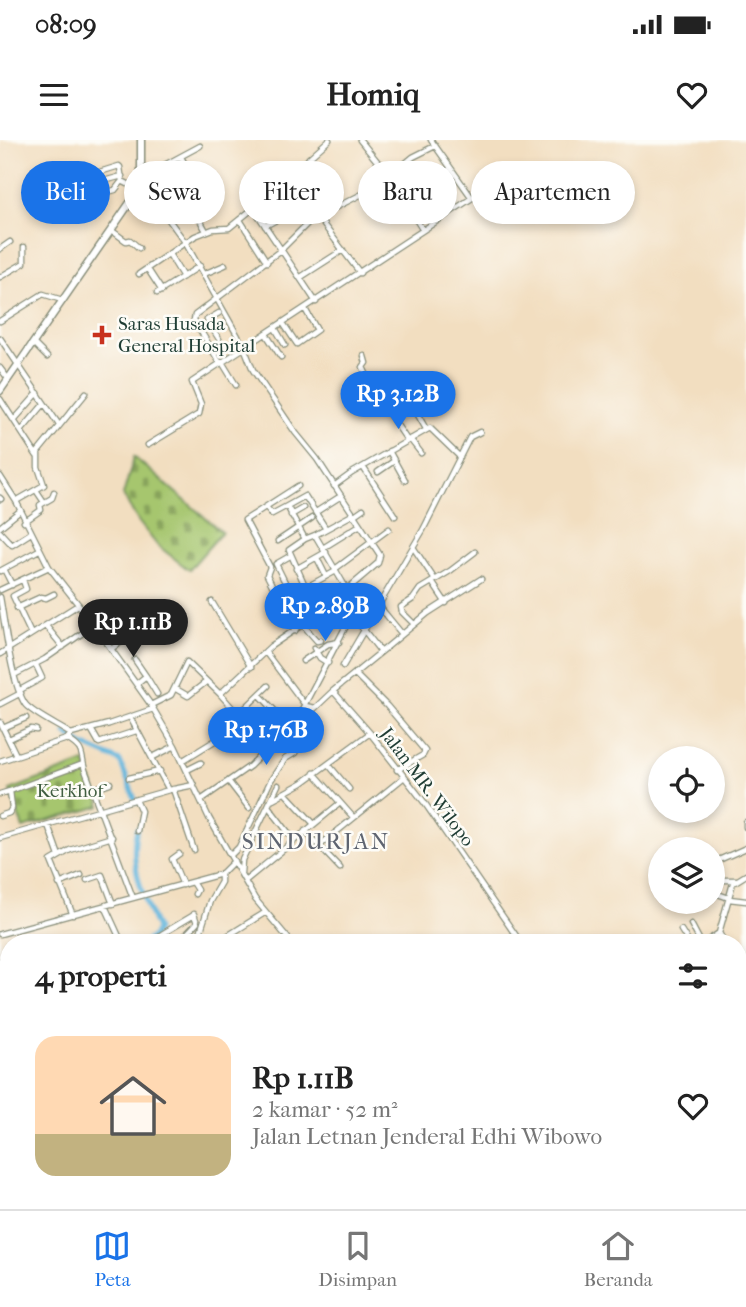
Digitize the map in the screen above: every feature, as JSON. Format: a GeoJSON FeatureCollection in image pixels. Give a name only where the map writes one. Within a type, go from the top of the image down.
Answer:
{"type":"FeatureCollection","features":[{"type":"Feature","properties":{"kind":"main road"},"geometry":{"type":"LineString","coordinates":[[139,140],[141,161]]}},
{"type":"Feature","properties":{"kind":"main road"},"geometry":{"type":"LineString","coordinates":[[139,140],[139,161]]}},
{"type":"Feature","properties":{"kind":"main road"},"geometry":{"type":"LineString","coordinates":[[0,391],[124,207]]}},
{"type":"Feature","properties":{"kind":"main road"},"geometry":{"type":"LineString","coordinates":[[101,242],[124,209]]}},
{"type":"Feature","properties":{"kind":"main road"},"geometry":{"type":"LineString","coordinates":[[53,311],[76,277]]}},
{"type":"Feature","properties":{"kind":"main road"},"geometry":{"type":"LineString","coordinates":[[0,384],[33,343],[40,329]]}},
{"type":"Feature","properties":{"kind":"street"},"geometry":{"type":"LineString","coordinates":[[307,161],[329,140]]}},
{"type":"Feature","properties":{"kind":"street"},"geometry":{"type":"LineString","coordinates":[[431,140],[446,161]]}},
{"type":"Feature","properties":{"kind":"street"},"geometry":{"type":"LineString","coordinates":[[363,141],[378,161]]}},
{"type":"Feature","properties":{"kind":"street"},"geometry":{"type":"LineString","coordinates":[[174,161],[200,146]]}},
{"type":"Feature","properties":{"kind":"street"},"geometry":{"type":"LineString","coordinates":[[409,161],[435,146]]}},
{"type":"Feature","properties":{"kind":"street"},"geometry":{"type":"LineString","coordinates":[[181,157],[183,161]]}},
{"type":"Feature","properties":{"kind":"street"},"geometry":{"type":"LineString","coordinates":[[110,191],[115,190],[122,178],[119,166],[89,175],[93,184],[122,178]]}},
{"type":"Feature","properties":{"kind":"street"},"geometry":{"type":"LineString","coordinates":[[457,176],[471,197]]}},
{"type":"Feature","properties":{"kind":"street"},"geometry":{"type":"LineString","coordinates":[[148,444],[199,414],[201,404],[191,383],[471,199]]}},
{"type":"Feature","properties":{"kind":"street"},"geometry":{"type":"LineString","coordinates":[[139,274],[185,242],[206,231],[229,228],[239,221]]}},
{"type":"Feature","properties":{"kind":"street"},"geometry":{"type":"LineString","coordinates":[[172,224],[217,296],[253,370],[317,459],[380,555],[380,561],[304,624],[271,646],[220,694]]}},
{"type":"Feature","properties":{"kind":"street"},"geometry":{"type":"LineString","coordinates":[[202,224],[206,231]]}},
{"type":"Feature","properties":{"kind":"street"},"geometry":{"type":"LineString","coordinates":[[243,224],[267,262]]}},
{"type":"Feature","properties":{"kind":"street"},"geometry":{"type":"LineString","coordinates":[[269,224],[265,226],[316,302]]}},
{"type":"Feature","properties":{"kind":"street"},"geometry":{"type":"LineString","coordinates":[[236,385],[194,316],[217,296],[267,262],[309,224]]}},
{"type":"Feature","properties":{"kind":"street"},"geometry":{"type":"LineString","coordinates":[[323,224],[360,273]]}},
{"type":"Feature","properties":{"kind":"street"},"geometry":{"type":"LineString","coordinates":[[419,224],[422,229]]}},
{"type":"Feature","properties":{"kind":"street"},"geometry":{"type":"LineString","coordinates":[[111,230],[139,248]]}},
{"type":"Feature","properties":{"kind":"street"},"geometry":{"type":"LineString","coordinates":[[0,249],[10,242]]}},
{"type":"Feature","properties":{"kind":"street"},"geometry":{"type":"LineString","coordinates":[[0,277],[24,263],[24,247]]}},
{"type":"Feature","properties":{"kind":"street"},"geometry":{"type":"LineString","coordinates":[[300,277],[343,250]]}},
{"type":"Feature","properties":{"kind":"street"},"geometry":{"type":"LineString","coordinates":[[169,254],[183,277]]}},
{"type":"Feature","properties":{"kind":"street"},"geometry":{"type":"LineString","coordinates":[[204,274],[225,265]]}},
{"type":"Feature","properties":{"kind":"street"},"geometry":{"type":"LineString","coordinates":[[147,268],[159,292],[200,266]]}},
{"type":"Feature","properties":{"kind":"street"},"geometry":{"type":"LineString","coordinates":[[0,321],[43,294],[59,299]]}},
{"type":"Feature","properties":{"kind":"street"},"geometry":{"type":"LineString","coordinates":[[283,323],[297,344],[317,330],[305,309]]}},
{"type":"Feature","properties":{"kind":"street"},"geometry":{"type":"LineString","coordinates":[[198,326],[219,313]]}},
{"type":"Feature","properties":{"kind":"street"},"geometry":{"type":"LineString","coordinates":[[207,320],[219,340]]}},
{"type":"Feature","properties":{"kind":"street"},"geometry":{"type":"LineString","coordinates":[[275,328],[285,345]]}},
{"type":"Feature","properties":{"kind":"street"},"geometry":{"type":"LineString","coordinates":[[266,334],[281,357]]}},
{"type":"Feature","properties":{"kind":"street"},"geometry":{"type":"LineString","coordinates":[[0,338],[59,425]]}},
{"type":"Feature","properties":{"kind":"street"},"geometry":{"type":"LineString","coordinates":[[33,343],[47,357]]}},
{"type":"Feature","properties":{"kind":"street"},"geometry":{"type":"LineString","coordinates":[[364,356],[366,363],[363,367],[374,391],[421,453]]}},
{"type":"Feature","properties":{"kind":"street"},"geometry":{"type":"LineString","coordinates":[[0,368],[6,376]]}},
{"type":"Feature","properties":{"kind":"street"},"geometry":{"type":"LineString","coordinates":[[350,405],[394,380]]}},
{"type":"Feature","properties":{"kind":"street"},"geometry":{"type":"LineString","coordinates":[[403,389],[426,429]]}},
{"type":"Feature","properties":{"kind":"street"},"geometry":{"type":"LineString","coordinates":[[15,419],[38,393]]}},
{"type":"Feature","properties":{"kind":"street"},"geometry":{"type":"LineString","coordinates":[[37,456],[86,393]]}},
{"type":"Feature","properties":{"kind":"street"},"geometry":{"type":"LineString","coordinates":[[0,400],[37,456],[45,484],[16,501]]}},
{"type":"Feature","properties":{"kind":"street"},"geometry":{"type":"LineString","coordinates":[[21,430],[44,404]]}},
{"type":"Feature","properties":{"kind":"street"},"geometry":{"type":"LineString","coordinates":[[334,486],[426,429],[432,428],[460,457]]}},
{"type":"Feature","properties":{"kind":"street"},"geometry":{"type":"LineString","coordinates":[[343,666],[413,547],[472,435],[480,432]]}},
{"type":"Feature","properties":{"kind":"street"},"geometry":{"type":"LineString","coordinates":[[389,451],[405,480]]}},
{"type":"Feature","properties":{"kind":"street"},"geometry":{"type":"LineString","coordinates":[[378,472],[394,461]]}},
{"type":"Feature","properties":{"kind":"street"},"geometry":{"type":"LineString","coordinates":[[363,467],[396,516]]}},
{"type":"Feature","properties":{"kind":"street"},"geometry":{"type":"LineString","coordinates":[[1,479],[16,501],[24,522],[49,567],[152,707],[245,881],[265,912],[284,934]]}},
{"type":"Feature","properties":{"kind":"street"},"geometry":{"type":"LineString","coordinates":[[270,568],[245,520],[298,486]]}},
{"type":"Feature","properties":{"kind":"street"},"geometry":{"type":"LineString","coordinates":[[36,490],[44,502]]}},
{"type":"Feature","properties":{"kind":"street"},"geometry":{"type":"LineString","coordinates":[[24,522],[41,510],[40,505],[52,498],[54,492]]}},
{"type":"Feature","properties":{"kind":"street"},"geometry":{"type":"LineString","coordinates":[[266,507],[270,514],[305,496],[326,529]]}},
{"type":"Feature","properties":{"kind":"street"},"geometry":{"type":"LineString","coordinates":[[316,512],[341,496]]}},
{"type":"Feature","properties":{"kind":"street"},"geometry":{"type":"LineString","coordinates":[[287,506],[305,539]]}},
{"type":"Feature","properties":{"kind":"street"},"geometry":{"type":"LineString","coordinates":[[291,515],[303,508]]}},
{"type":"Feature","properties":{"kind":"street"},"geometry":{"type":"LineString","coordinates":[[306,588],[290,556],[291,548],[363,509]]}},
{"type":"Feature","properties":{"kind":"street"},"geometry":{"type":"LineString","coordinates":[[20,511],[0,529],[12,545],[31,533]]}},
{"type":"Feature","properties":{"kind":"street"},"geometry":{"type":"LineString","coordinates":[[278,541],[312,518]]}},
{"type":"Feature","properties":{"kind":"street"},"geometry":{"type":"LineString","coordinates":[[296,569],[317,558],[359,525]]}},
{"type":"Feature","properties":{"kind":"street"},"geometry":{"type":"LineString","coordinates":[[292,595],[336,570],[389,529]]}},
{"type":"Feature","properties":{"kind":"street"},"geometry":{"type":"LineString","coordinates":[[315,535],[346,588]]}},
{"type":"Feature","properties":{"kind":"street"},"geometry":{"type":"LineString","coordinates":[[413,547],[446,603]]}},
{"type":"Feature","properties":{"kind":"street"},"geometry":{"type":"LineString","coordinates":[[12,585],[2,570],[39,550]]}},
{"type":"Feature","properties":{"kind":"street"},"geometry":{"type":"LineString","coordinates":[[414,624],[402,612],[401,607],[414,599],[420,589],[475,552]]}},
{"type":"Feature","properties":{"kind":"street"},"geometry":{"type":"LineString","coordinates":[[290,556],[270,568],[267,575],[295,631]]}},
{"type":"Feature","properties":{"kind":"street"},"geometry":{"type":"LineString","coordinates":[[317,558],[326,576]]}},
{"type":"Feature","properties":{"kind":"street"},"geometry":{"type":"LineString","coordinates":[[276,564],[304,624],[317,641],[321,640]]}},
{"type":"Feature","properties":{"kind":"street"},"geometry":{"type":"LineString","coordinates":[[0,590],[49,567]]}},
{"type":"Feature","properties":{"kind":"street"},"geometry":{"type":"LineString","coordinates":[[200,934],[210,901],[221,882],[221,874],[239,847],[283,761],[295,753],[314,708],[414,624],[481,579]]}},
{"type":"Feature","properties":{"kind":"street"},"geometry":{"type":"LineString","coordinates":[[23,580],[26,589],[13,596],[31,634]]}},
{"type":"Feature","properties":{"kind":"street"},"geometry":{"type":"LineString","coordinates":[[201,800],[229,782],[290,727],[305,706],[365,590]]}},
{"type":"Feature","properties":{"kind":"street"},"geometry":{"type":"LineString","coordinates":[[17,608],[54,594]]}},
{"type":"Feature","properties":{"kind":"street"},"geometry":{"type":"LineString","coordinates":[[338,596],[382,652]]}},
{"type":"Feature","properties":{"kind":"street"},"geometry":{"type":"LineString","coordinates":[[0,597],[5,651],[16,674],[20,693],[33,711],[69,736],[80,748],[83,764],[133,898]]}},
{"type":"Feature","properties":{"kind":"street"},"geometry":{"type":"LineString","coordinates":[[212,602],[251,667]]}},
{"type":"Feature","properties":{"kind":"street"},"geometry":{"type":"LineString","coordinates":[[5,651],[79,605]]}},
{"type":"Feature","properties":{"kind":"street"},"geometry":{"type":"LineString","coordinates":[[379,606],[402,634]]}},
{"type":"Feature","properties":{"kind":"street"},"geometry":{"type":"LineString","coordinates":[[16,674],[36,665],[94,625]]}},
{"type":"Feature","properties":{"kind":"street"},"geometry":{"type":"LineString","coordinates":[[111,649],[146,625]]}},
{"type":"Feature","properties":{"kind":"street"},"geometry":{"type":"LineString","coordinates":[[46,626],[63,647]]}},
{"type":"Feature","properties":{"kind":"street"},"geometry":{"type":"LineString","coordinates":[[303,661],[328,644],[339,642]]}},
{"type":"Feature","properties":{"kind":"street"},"geometry":{"type":"LineString","coordinates":[[315,651],[328,663]]}},
{"type":"Feature","properties":{"kind":"street"},"geometry":{"type":"LineString","coordinates":[[266,653],[305,706],[314,708]]}},
{"type":"Feature","properties":{"kind":"street"},"geometry":{"type":"LineString","coordinates":[[135,660],[157,694]]}},
{"type":"Feature","properties":{"kind":"street"},"geometry":{"type":"LineString","coordinates":[[0,761],[152,707],[167,699],[176,689],[186,662],[220,694],[268,748]]}},
{"type":"Feature","properties":{"kind":"street"},"geometry":{"type":"LineString","coordinates":[[0,704],[41,679],[36,665]]}},
{"type":"Feature","properties":{"kind":"street"},"geometry":{"type":"LineString","coordinates":[[354,674],[387,706],[425,751],[423,755],[397,769]]}},
{"type":"Feature","properties":{"kind":"street"},"geometry":{"type":"LineString","coordinates":[[136,684],[146,676]]}},
{"type":"Feature","properties":{"kind":"street"},"geometry":{"type":"LineString","coordinates":[[176,689],[188,696],[207,681]]}},
{"type":"Feature","properties":{"kind":"street"},"geometry":{"type":"LineString","coordinates":[[239,714],[268,686]]}},
{"type":"Feature","properties":{"kind":"street","name":"Jalan MR. Wilopo"},"geometry":{"type":"LineString","coordinates":[[332,691],[370,733],[424,802],[516,934]]}},
{"type":"Feature","properties":{"kind":"street"},"geometry":{"type":"LineString","coordinates":[[260,695],[290,727]]}},
{"type":"Feature","properties":{"kind":"street"},"geometry":{"type":"LineString","coordinates":[[255,732],[274,710]]}},
{"type":"Feature","properties":{"kind":"street"},"geometry":{"type":"LineString","coordinates":[[130,717],[171,789],[194,850]]}},
{"type":"Feature","properties":{"kind":"street"},"geometry":{"type":"LineString","coordinates":[[3,728],[26,718]]}},
{"type":"Feature","properties":{"kind":"street"},"geometry":{"type":"LineString","coordinates":[[0,722],[16,756]]}},
{"type":"Feature","properties":{"kind":"street"},"geometry":{"type":"LineString","coordinates":[[9,739],[31,729],[36,730]]}},
{"type":"Feature","properties":{"kind":"street"},"geometry":{"type":"LineString","coordinates":[[91,729],[99,743],[136,731]]}},
{"type":"Feature","properties":{"kind":"street"},"geometry":{"type":"LineString","coordinates":[[273,799],[286,794],[370,733]]}},
{"type":"Feature","properties":{"kind":"street"},"geometry":{"type":"LineString","coordinates":[[182,761],[216,740]]}},
{"type":"Feature","properties":{"kind":"street"},"geometry":{"type":"LineString","coordinates":[[153,757],[175,746]]}},
{"type":"Feature","properties":{"kind":"street"},"geometry":{"type":"LineString","coordinates":[[187,770],[201,763]]}},
{"type":"Feature","properties":{"kind":"street"},"geometry":{"type":"LineString","coordinates":[[0,794],[83,764]]}},
{"type":"Feature","properties":{"kind":"street"},"geometry":{"type":"LineString","coordinates":[[328,764],[349,789]]}},
{"type":"Feature","properties":{"kind":"street"},"geometry":{"type":"LineString","coordinates":[[129,778],[160,771]]}},
{"type":"Feature","properties":{"kind":"street"},"geometry":{"type":"LineString","coordinates":[[314,773],[353,817]]}},
{"type":"Feature","properties":{"kind":"street"},"geometry":{"type":"LineString","coordinates":[[318,846],[403,778]]}},
{"type":"Feature","properties":{"kind":"street"},"geometry":{"type":"LineString","coordinates":[[229,782],[249,808]]}},
{"type":"Feature","properties":{"kind":"street"},"geometry":{"type":"LineString","coordinates":[[93,789],[110,783]]}},
{"type":"Feature","properties":{"kind":"street"},"geometry":{"type":"LineString","coordinates":[[0,838],[171,789],[194,785]]}},
{"type":"Feature","properties":{"kind":"street"},"geometry":{"type":"LineString","coordinates":[[241,874],[242,860],[278,785]]}},
{"type":"Feature","properties":{"kind":"street"},"geometry":{"type":"LineString","coordinates":[[0,816],[7,814],[12,808],[10,790]]}},
{"type":"Feature","properties":{"kind":"street"},"geometry":{"type":"LineString","coordinates":[[286,794],[314,824]]}},
{"type":"Feature","properties":{"kind":"street"},"geometry":{"type":"LineString","coordinates":[[134,800],[141,811],[137,831]]}},
{"type":"Feature","properties":{"kind":"street"},"geometry":{"type":"LineString","coordinates":[[245,881],[340,803]]}},
{"type":"Feature","properties":{"kind":"street"},"geometry":{"type":"LineString","coordinates":[[268,806],[294,840]]}},
{"type":"Feature","properties":{"kind":"street"},"geometry":{"type":"LineString","coordinates":[[48,825],[59,856]]}},
{"type":"Feature","properties":{"kind":"street"},"geometry":{"type":"LineString","coordinates":[[304,831],[323,854],[340,868]]}},
{"type":"Feature","properties":{"kind":"street"},"geometry":{"type":"LineString","coordinates":[[73,915],[50,862],[59,856],[111,837]]}},
{"type":"Feature","properties":{"kind":"street"},"geometry":{"type":"LineString","coordinates":[[725,858],[746,849]]}},
{"type":"Feature","properties":{"kind":"street"},"geometry":{"type":"LineString","coordinates":[[179,854],[172,859],[183,885]]}},
{"type":"Feature","properties":{"kind":"street"},"geometry":{"type":"LineString","coordinates":[[101,868],[113,904]]}},
{"type":"Feature","properties":{"kind":"street"},"geometry":{"type":"LineString","coordinates":[[0,934],[221,874]]}},
{"type":"Feature","properties":{"kind":"street"},"geometry":{"type":"LineString","coordinates":[[60,884],[80,875]]}},
{"type":"Feature","properties":{"kind":"street"},"geometry":{"type":"LineString","coordinates":[[88,880],[103,875]]}},
{"type":"Feature","properties":{"kind":"street"},"geometry":{"type":"LineString","coordinates":[[719,933],[733,883],[746,875]]}},
{"type":"Feature","properties":{"kind":"street"},"geometry":{"type":"LineString","coordinates":[[725,880],[737,880]]}},
{"type":"Feature","properties":{"kind":"street"},"geometry":{"type":"LineString","coordinates":[[192,882],[197,890],[195,894]]}},
{"type":"Feature","properties":{"kind":"street"},"geometry":{"type":"LineString","coordinates":[[725,897],[746,901]]}},
{"type":"Feature","properties":{"kind":"street"},"geometry":{"type":"LineString","coordinates":[[105,906],[118,934]]}},
{"type":"Feature","properties":{"kind":"street"},"geometry":{"type":"LineString","coordinates":[[230,934],[265,912]]}},
{"type":"Feature","properties":{"kind":"street"},"geometry":{"type":"LineString","coordinates":[[162,934],[194,914],[197,922],[186,934]]}},
{"type":"Feature","properties":{"kind":"street"},"geometry":{"type":"LineString","coordinates":[[691,924],[697,934]]}},
{"type":"Feature","properties":{"kind":"street"},"geometry":{"type":"LineString","coordinates":[[681,930],[683,934]]}},
{"type":"Feature","properties":{"kind":"green space"},"geometry":{"type":"Polygon","coordinates":[[[134,457],[222,532],[189,570],[157,545],[138,521],[123,495],[134,457]]]}},
{"type":"Feature","properties":{"kind":"green space","name":"Kerkhof"},"geometry":{"type":"Polygon","coordinates":[[[85,762],[101,806],[23,828],[10,790],[85,762]]]}},
{"type":"Feature","properties":{"kind":"waterway"},"geometry":{"type":"LineString","coordinates":[[66,733],[81,744],[120,761],[136,802]]}},
{"type":"Feature","properties":{"kind":"waterway"},"geometry":{"type":"LineString","coordinates":[[137,829],[134,854],[136,867],[157,929],[154,934]]}},
{"type":"Feature","properties":{"kind":"place","name":"Saras Husada General Hospital"},"geometry":{"type":"Point","coordinates":[102,335]}},
{"type":"Feature","properties":{"kind":"district","name":"SINDURJAN"},"geometry":{"type":"Point","coordinates":[316,841]}}]}
